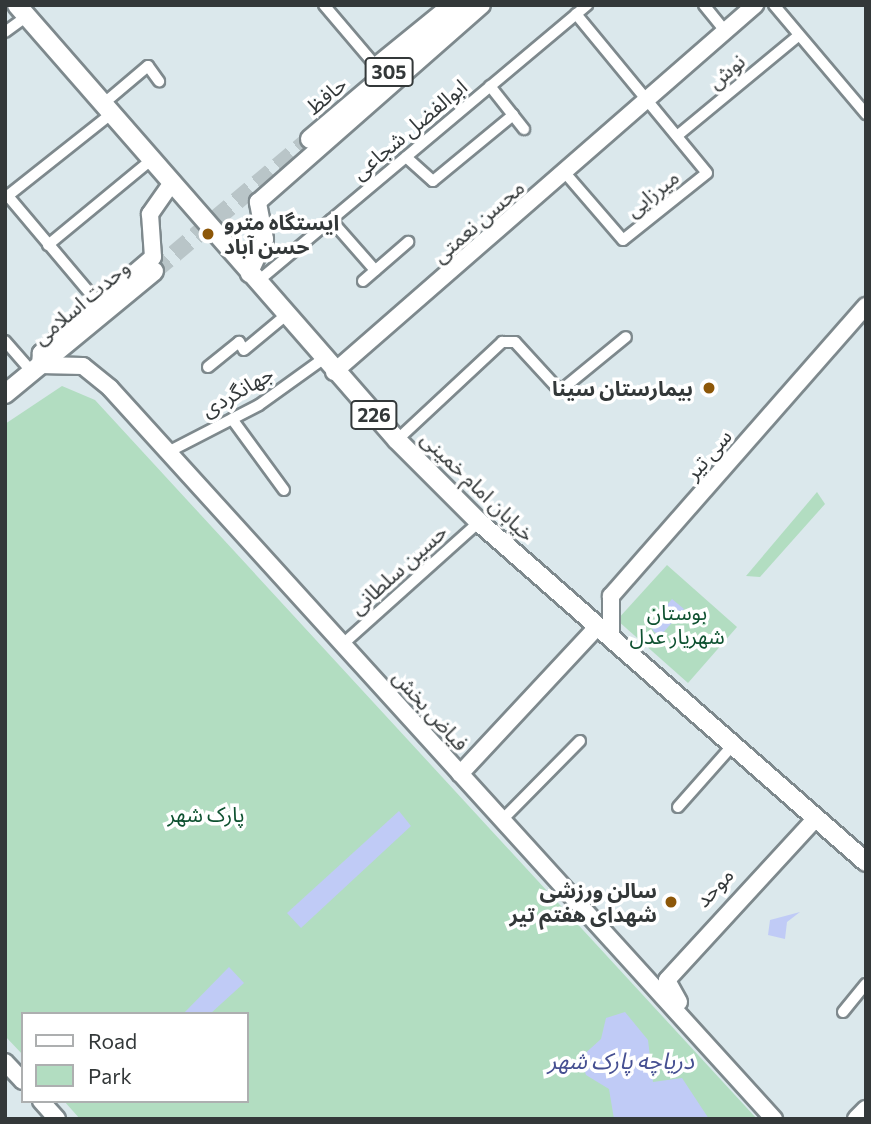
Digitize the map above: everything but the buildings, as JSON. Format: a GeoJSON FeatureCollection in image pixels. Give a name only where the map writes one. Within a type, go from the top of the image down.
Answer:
{"type":"FeatureCollection","features":[{"type":"Feature","properties":{"kind":"main road","name":"حافظ"},"geometry":{"type":"LineString","coordinates":[[310,139],[468,5]]}},
{"type":"Feature","properties":{"kind":"main road","name":"خیابان امام خمینی"},"geometry":{"type":"LineString","coordinates":[[22,11],[328,366],[397,440],[479,522],[866,862]]}},
{"type":"Feature","properties":{"kind":"main road","name":"وحدت اسلامی"},"geometry":{"type":"LineString","coordinates":[[5,394],[154,264]]}},
{"type":"Feature","properties":{"kind":"main road"},"geometry":{"type":"LineString","coordinates":[[857,1119],[866,1110]]}},
{"type":"Feature","properties":{"kind":"street"},"geometry":{"type":"LineString","coordinates":[[324,5],[376,66],[451,5]]}},
{"type":"Feature","properties":{"kind":"street","name":"305"},"geometry":{"type":"LineString","coordinates":[[253,278],[265,239],[258,202],[482,5]]}},
{"type":"Feature","properties":{"kind":"street","name":"ابوالفضل شجاعی"},"geometry":{"type":"LineString","coordinates":[[253,278],[331,220],[587,5]]}},
{"type":"Feature","properties":{"kind":"street"},"geometry":{"type":"LineString","coordinates":[[704,5],[726,32]]}},
{"type":"Feature","properties":{"kind":"street","name":"محسن نعمتی"},"geometry":{"type":"LineString","coordinates":[[328,366],[566,174],[649,103],[755,5]]}},
{"type":"Feature","properties":{"kind":"street"},"geometry":{"type":"LineString","coordinates":[[774,5],[866,114]]}},
{"type":"Feature","properties":{"kind":"street"},"geometry":{"type":"LineString","coordinates":[[5,32],[22,11]]}},
{"type":"Feature","properties":{"kind":"street"},"geometry":{"type":"LineString","coordinates":[[576,14],[677,136]]}},
{"type":"Feature","properties":{"kind":"street","name":"نوش"},"geometry":{"type":"LineString","coordinates":[[677,136],[799,35]]}},
{"type":"Feature","properties":{"kind":"street"},"geometry":{"type":"LineString","coordinates":[[98,303],[7,197],[107,109],[148,66],[159,81]]}},
{"type":"Feature","properties":{"kind":"street"},"geometry":{"type":"LineString","coordinates":[[490,86],[524,129]]}},
{"type":"Feature","properties":{"kind":"street"},"geometry":{"type":"LineString","coordinates":[[406,157],[433,181],[513,115]]}},
{"type":"Feature","properties":{"kind":"street","name":"میرزایی"},"geometry":{"type":"LineString","coordinates":[[566,174],[623,240],[707,173],[677,136]]}},
{"type":"Feature","properties":{"kind":"street"},"geometry":{"type":"LineString","coordinates":[[48,245],[151,160]]}},
{"type":"Feature","properties":{"kind":"street"},"geometry":{"type":"LineString","coordinates":[[5,341],[36,369],[41,353],[98,303],[154,264],[150,214],[171,184]]}},
{"type":"Feature","properties":{"kind":"street"},"geometry":{"type":"LineString","coordinates":[[331,220],[375,270]]}},
{"type":"Feature","properties":{"kind":"street"},"geometry":{"type":"LineString","coordinates":[[363,281],[408,242]]}},
{"type":"Feature","properties":{"kind":"street","name":"سی تیر"},"geometry":{"type":"LineString","coordinates":[[611,639],[611,596],[866,306]]}},
{"type":"Feature","properties":{"kind":"street"},"geometry":{"type":"LineString","coordinates":[[208,367],[239,342],[244,349],[285,316]]}},
{"type":"Feature","properties":{"kind":"street"},"geometry":{"type":"LineString","coordinates":[[397,440],[502,342],[515,342],[560,391],[626,337]]}},
{"type":"Feature","properties":{"kind":"street","name":"جهانگردی"},"geometry":{"type":"LineString","coordinates":[[168,452],[328,366]]}},
{"type":"Feature","properties":{"kind":"street","name":"فیاض بخش"},"geometry":{"type":"LineString","coordinates":[[36,369],[90,369],[774,1119]]}},
{"type":"Feature","properties":{"kind":"street"},"geometry":{"type":"LineString","coordinates":[[232,419],[284,490]]}},
{"type":"Feature","properties":{"kind":"street","name":"حسین سلطانی"},"geometry":{"type":"LineString","coordinates":[[343,644],[479,522]]}},
{"type":"Feature","properties":{"kind":"street"},"geometry":{"type":"LineString","coordinates":[[460,774],[597,626]]}},
{"type":"Feature","properties":{"kind":"street"},"geometry":{"type":"LineString","coordinates":[[502,820],[580,741]]}},
{"type":"Feature","properties":{"kind":"street"},"geometry":{"type":"LineString","coordinates":[[678,807],[732,746]]}},
{"type":"Feature","properties":{"kind":"street"},"geometry":{"type":"LineString","coordinates":[[783,1119],[668,990],[667,980],[813,816]]}},
{"type":"Feature","properties":{"kind":"street","name":"موحد"},"geometry":{"type":"LineString","coordinates":[[645,978],[660,976],[813,816]]}},
{"type":"Feature","properties":{"kind":"street"},"geometry":{"type":"LineString","coordinates":[[843,1012],[866,984]]}},
{"type":"Feature","properties":{"kind":"street"},"geometry":{"type":"LineString","coordinates":[[7,1066],[21,1079]]}},
{"type":"Feature","properties":{"kind":"street"},"geometry":{"type":"LineString","coordinates":[[43,1103],[57,1119]]}},
{"type":"Feature","properties":{"kind":"green space","name":"پارک شهر"},"geometry":{"type":"Polygon","coordinates":[[[62,386],[95,400],[757,1119],[80,1119],[66,1103],[248,1103],[248,1012],[21,1012],[21,1053],[5,1036],[5,424],[62,386]]]}},
{"type":"Feature","properties":{"kind":"green space"},"geometry":{"type":"Polygon","coordinates":[[[817,492],[825,504],[760,577],[746,576],[817,492]]]}},
{"type":"Feature","properties":{"kind":"green space","name":"بوستان شهریار عدل"},"geometry":{"type":"Polygon","coordinates":[[[667,565],[737,627],[688,683],[617,620],[667,565]]]}},
{"type":"Feature","properties":{"kind":"water"},"geometry":{"type":"Polygon","coordinates":[[[672,599],[684,609],[661,635],[654,632],[650,625],[672,599]]]}},
{"type":"Feature","properties":{"kind":"water"},"geometry":{"type":"Polygon","coordinates":[[[399,811],[411,826],[301,928],[287,913],[399,811]]]}},
{"type":"Feature","properties":{"kind":"water"},"geometry":{"type":"Polygon","coordinates":[[[800,912],[787,922],[785,939],[768,935],[770,920],[800,912]]]}},
{"type":"Feature","properties":{"kind":"water"},"geometry":{"type":"Polygon","coordinates":[[[229,967],[244,983],[212,1012],[185,1012],[229,967]]]}},
{"type":"Feature","properties":{"kind":"water","name":"دریاچه پارک شهر"},"geometry":{"type":"Polygon","coordinates":[[[625,1012],[648,1040],[653,1082],[682,1078],[709,1119],[614,1119],[609,1089],[586,1075],[580,1058],[601,1039],[606,1018],[625,1012]]]}},
{"type":"Feature","properties":{"kind":"tunnel"},"geometry":{"type":"LineString","coordinates":[[154,271],[310,139]]}},
{"type":"Feature","properties":{"kind":"place","name":"ایستگاه مترو حسن آباد"},"geometry":{"type":"Point","coordinates":[208,234]}},
{"type":"Feature","properties":{"kind":"place","name":"بیمارستان سینا"},"geometry":{"type":"Point","coordinates":[709,388]}},
{"type":"Feature","properties":{"kind":"place","name":"سالن ورزشی شهدای هفتم تیر"},"geometry":{"type":"Point","coordinates":[671,902]}}]}
